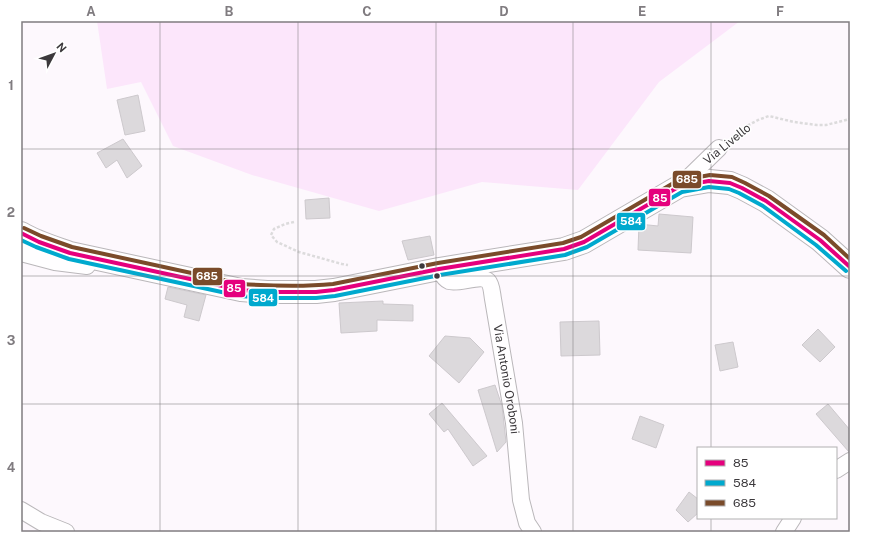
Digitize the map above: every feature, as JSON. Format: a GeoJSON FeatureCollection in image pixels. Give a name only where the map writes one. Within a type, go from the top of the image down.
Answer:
{"type":"FeatureCollection","features":[{"type":"Feature","properties":{"kind":"street","name":"Via Livello"},"geometry":{"type":"LineString","coordinates":[[680,186],[719,148]]}},
{"type":"Feature","properties":{"kind":"street"},"geometry":{"type":"LineString","coordinates":[[21,233],[41,243],[70,253],[242,290],[267,292],[316,292],[334,290],[439,269],[564,249],[584,242],[680,186],[719,181],[730,183],[742,188],[766,201],[820,240],[850,267]]}},
{"type":"Feature","properties":{"kind":"street"},"geometry":{"type":"LineString","coordinates":[[21,253],[55,262],[146,276],[148,269]]}},
{"type":"Feature","properties":{"kind":"street","name":"Via Antonio Oroboni"},"geometry":{"type":"LineString","coordinates":[[439,269],[443,277],[448,281],[482,279],[487,280],[490,284],[514,423],[521,500],[527,523],[533,532]]}},
{"type":"Feature","properties":{"kind":"street"},"geometry":{"type":"LineString","coordinates":[[837,469],[850,461]]}},
{"type":"Feature","properties":{"kind":"street"},"geometry":{"type":"LineString","coordinates":[[21,510],[41,522],[66,532]]}},
{"type":"Feature","properties":{"kind":"street"},"geometry":{"type":"LineString","coordinates":[[784,532],[792,519]]}},
{"type":"Feature","properties":{"kind":"path","name":"Via Livello"},"geometry":{"type":"LineString","coordinates":[[719,148],[745,128],[758,120],[769,116],[794,122],[817,125],[826,125],[850,119]]}},
{"type":"Feature","properties":{"kind":"path"},"geometry":{"type":"LineString","coordinates":[[294,222],[274,229],[271,235],[277,242],[299,252],[349,265]]}},
{"type":"Feature","properties":{"kind":"shaded area"},"geometry":{"type":"Polygon","coordinates":[[[97,21],[740,21],[659,82],[578,190],[482,182],[379,211],[252,175],[173,146],[141,82],[107,89],[97,21]]]}},
{"type":"Feature","properties":{"kind":"building"},"geometry":{"type":"Polygon","coordinates":[[[138,95],[145,131],[125,135],[117,100],[138,95]]]}},
{"type":"Feature","properties":{"kind":"building"},"geometry":{"type":"Polygon","coordinates":[[[123,139],[142,166],[127,178],[117,160],[106,168],[97,153],[123,139]]]}},
{"type":"Feature","properties":{"kind":"building"},"geometry":{"type":"Polygon","coordinates":[[[329,198],[330,218],[306,219],[305,200],[329,198]]]}},
{"type":"Feature","properties":{"kind":"building"},"geometry":{"type":"Polygon","coordinates":[[[659,214],[693,217],[691,253],[638,250],[639,224],[658,226],[659,214]]]}},
{"type":"Feature","properties":{"kind":"building"},"geometry":{"type":"Polygon","coordinates":[[[430,236],[434,255],[408,260],[402,241],[430,236]]]}},
{"type":"Feature","properties":{"kind":"building"},"geometry":{"type":"Polygon","coordinates":[[[168,287],[206,295],[199,321],[184,317],[187,305],[165,299],[168,287]]]}},
{"type":"Feature","properties":{"kind":"building"},"geometry":{"type":"Polygon","coordinates":[[[383,301],[383,304],[413,305],[413,321],[377,320],[377,331],[341,333],[339,303],[383,301]]]}},
{"type":"Feature","properties":{"kind":"building"},"geometry":{"type":"Polygon","coordinates":[[[599,321],[600,355],[561,356],[560,322],[599,321]]]}},
{"type":"Feature","properties":{"kind":"building"},"geometry":{"type":"Polygon","coordinates":[[[818,329],[835,347],[820,362],[802,345],[818,329]]]}},
{"type":"Feature","properties":{"kind":"building"},"geometry":{"type":"Polygon","coordinates":[[[445,336],[470,338],[484,352],[459,383],[429,356],[445,336]]]}},
{"type":"Feature","properties":{"kind":"building"},"geometry":{"type":"Polygon","coordinates":[[[733,342],[738,367],[720,371],[715,345],[733,342]]]}},
{"type":"Feature","properties":{"kind":"building"},"geometry":{"type":"Polygon","coordinates":[[[495,385],[502,406],[506,442],[497,452],[478,390],[495,385]]]}},
{"type":"Feature","properties":{"kind":"building"},"geometry":{"type":"Polygon","coordinates":[[[442,403],[487,456],[473,466],[448,429],[444,432],[429,414],[442,403]]]}},
{"type":"Feature","properties":{"kind":"building"},"geometry":{"type":"Polygon","coordinates":[[[828,404],[850,430],[850,452],[816,414],[828,404]]]}},
{"type":"Feature","properties":{"kind":"building"},"geometry":{"type":"Polygon","coordinates":[[[640,416],[664,425],[656,448],[632,439],[640,416]]]}},
{"type":"Feature","properties":{"kind":"building"},"geometry":{"type":"Polygon","coordinates":[[[689,492],[697,498],[697,514],[688,522],[676,510],[689,492]]]}},
{"type":"Feature","properties":{"kind":"transit line","name":"685"},"geometry":{"type":"LineString","coordinates":[[24,228],[72,247],[242,284],[288,286],[322,285],[438,263],[563,243],[581,237],[677,181],[710,175],[732,177],[769,196],[824,235],[850,259]]}},
{"type":"Feature","properties":{"kind":"transit line","name":"85"},"geometry":{"type":"LineString","coordinates":[[21,233],[39,242],[70,253],[241,290],[267,292],[316,292],[334,290],[439,269],[564,249],[584,242],[680,186],[709,181],[730,183],[766,201],[820,240],[850,267]]}},
{"type":"Feature","properties":{"kind":"transit line","name":"584"},"geometry":{"type":"LineString","coordinates":[[21,240],[69,259],[240,296],[267,298],[316,298],[335,296],[440,275],[565,255],[587,247],[682,192],[709,187],[729,189],[763,206],[816,245],[846,271]]}}]}
